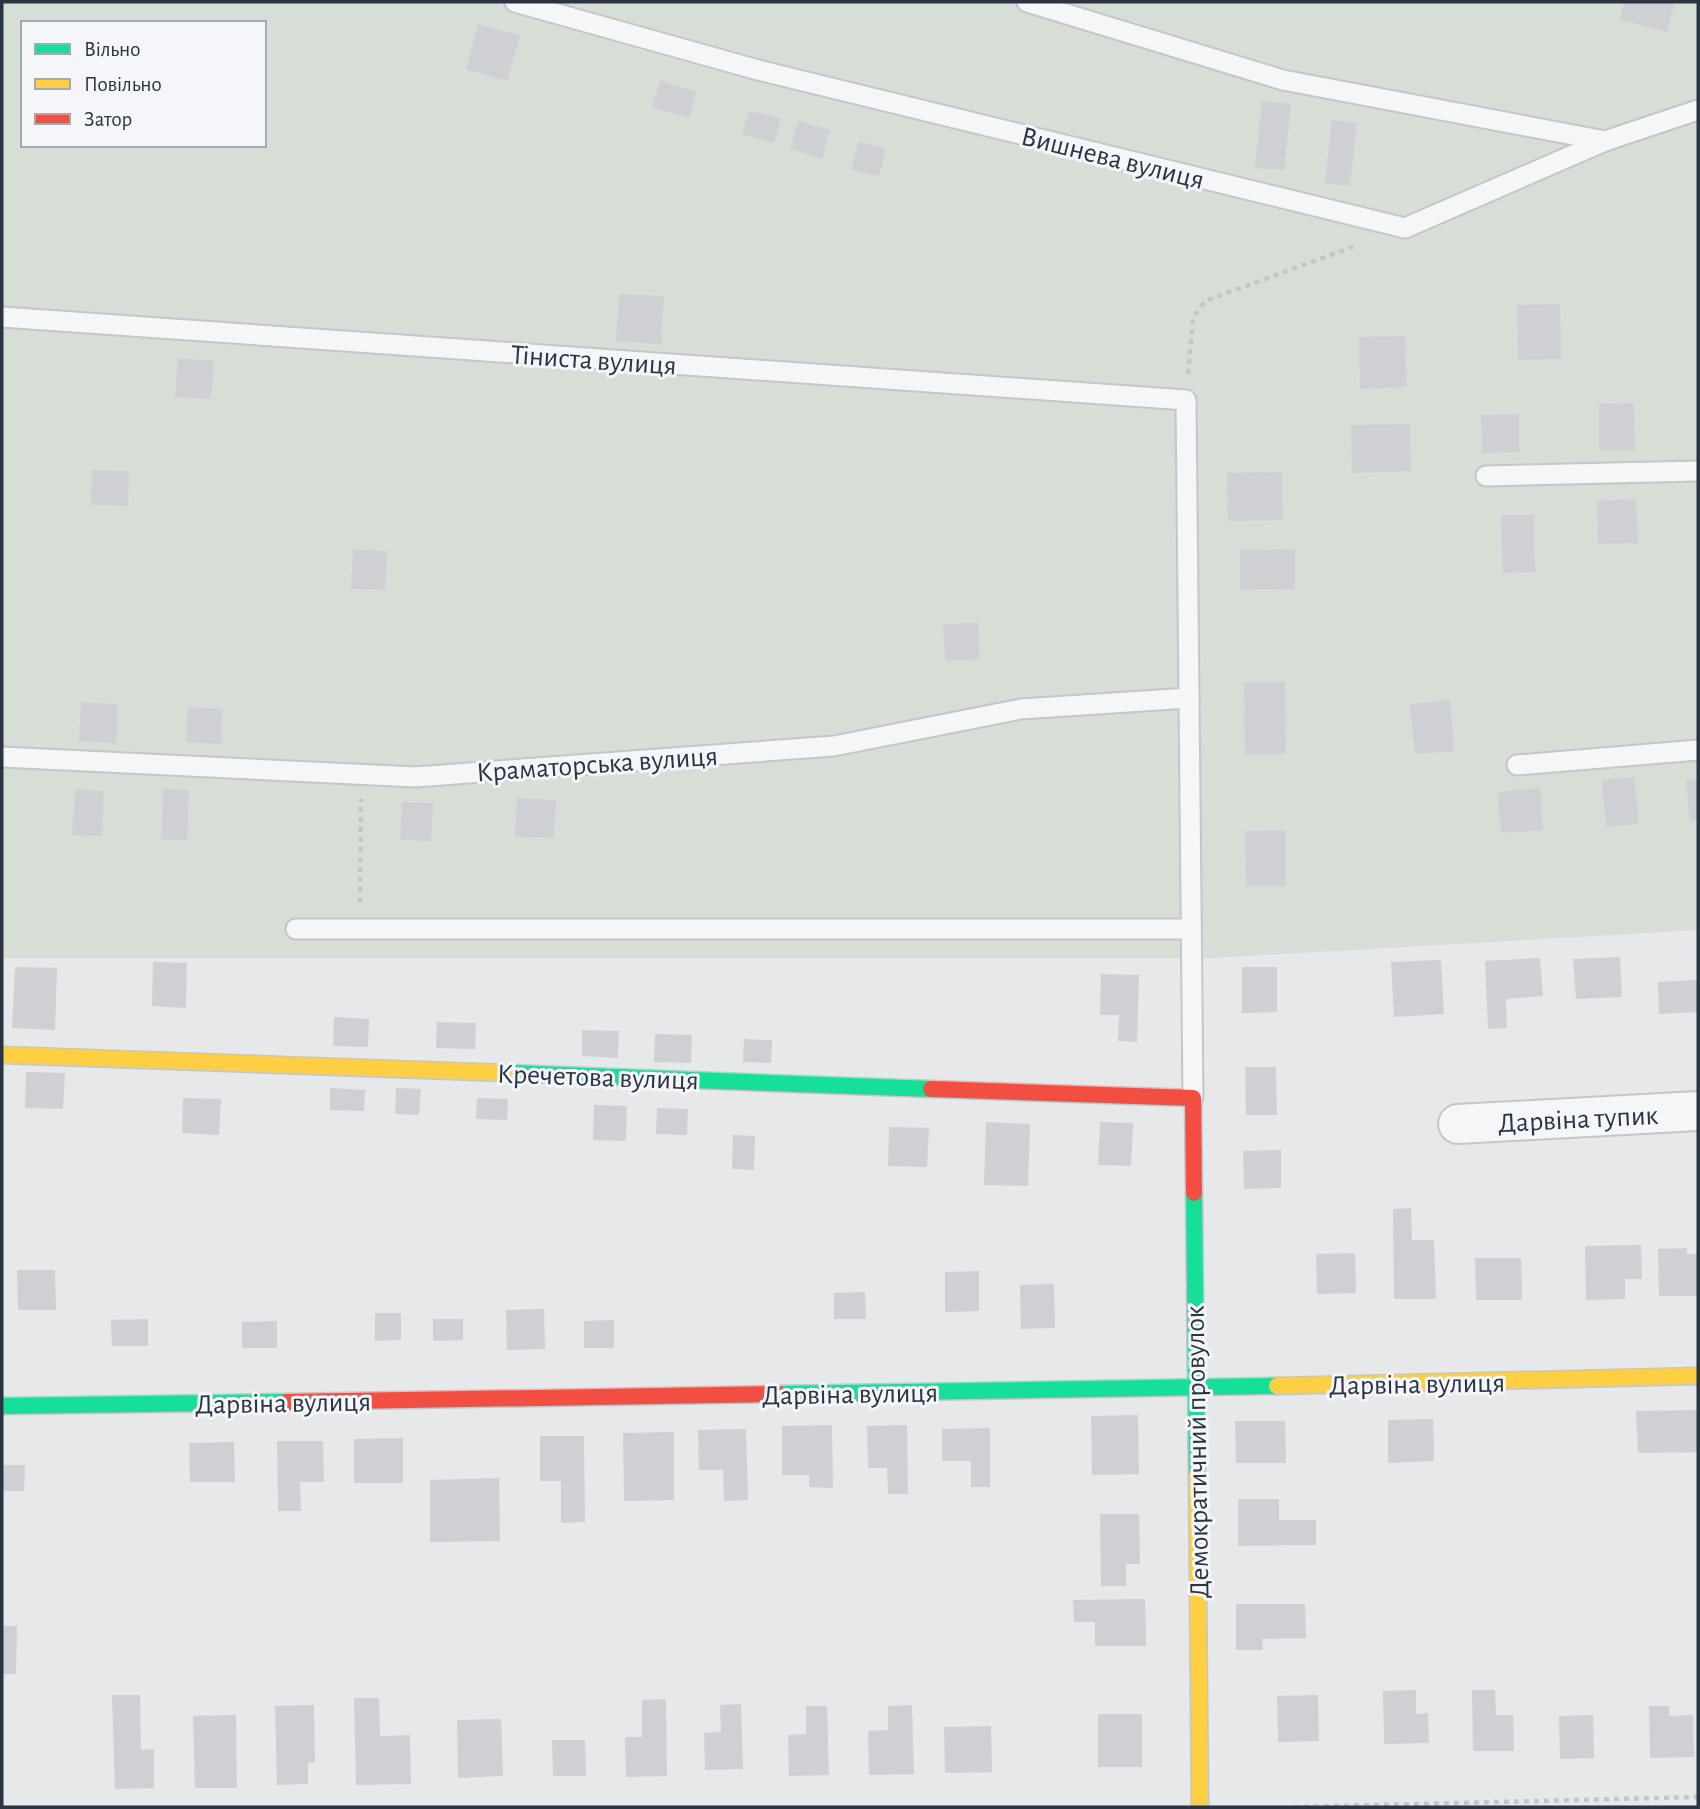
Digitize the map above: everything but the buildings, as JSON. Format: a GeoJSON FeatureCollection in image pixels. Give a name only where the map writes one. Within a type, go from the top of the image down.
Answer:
{"type":"FeatureCollection","features":[{"type":"Feature","properties":{"kind":"street","name":"Кречетова вулиця"},"geometry":{"type":"LineString","coordinates":[[2,1055],[1193,1098]]}},
{"type":"Feature","properties":{"kind":"street","name":"Демократичний провулок"},"geometry":{"type":"LineString","coordinates":[[1193,1098],[1200,1807]]}},
{"type":"Feature","properties":{"kind":"street","name":"Дарвіна тупик"},"geometry":{"type":"LineString","coordinates":[[1458,1124],[1698,1111]]}},
{"type":"Feature","properties":{"kind":"street","name":"Дарвіна вулиця"},"geometry":{"type":"LineString","coordinates":[[2,1406],[1196,1388],[1698,1377]]}},
{"type":"Feature","properties":{"kind":"lane","name":"Вишнева вулиця"},"geometry":{"type":"LineString","coordinates":[[515,2],[758,70],[1405,228]]}},
{"type":"Feature","properties":{"kind":"lane"},"geometry":{"type":"LineString","coordinates":[[1027,2],[1283,80],[1605,141]]}},
{"type":"Feature","properties":{"kind":"lane"},"geometry":{"type":"LineString","coordinates":[[1405,228],[1605,141],[1698,110]]}},
{"type":"Feature","properties":{"kind":"lane","name":"Тіниста вулиця"},"geometry":{"type":"LineString","coordinates":[[2,317],[1186,400]]}},
{"type":"Feature","properties":{"kind":"lane"},"geometry":{"type":"LineString","coordinates":[[1186,400],[1193,1098]]}},
{"type":"Feature","properties":{"kind":"lane"},"geometry":{"type":"LineString","coordinates":[[1486,476],[1698,471]]}},
{"type":"Feature","properties":{"kind":"lane","name":"Краматорська вулиця"},"geometry":{"type":"LineString","coordinates":[[2,757],[415,777],[834,746],[1021,709],[1189,698]]}},
{"type":"Feature","properties":{"kind":"lane"},"geometry":{"type":"LineString","coordinates":[[1517,765],[1698,750]]}},
{"type":"Feature","properties":{"kind":"lane"},"geometry":{"type":"LineString","coordinates":[[296,929],[1192,929]]}},
{"type":"Feature","properties":{"kind":"path"},"geometry":{"type":"LineString","coordinates":[[1186,400],[1193,318],[1205,301],[1405,228]]}},
{"type":"Feature","properties":{"kind":"path"},"geometry":{"type":"LineString","coordinates":[[360,929],[362,774]]}},
{"type":"Feature","properties":{"kind":"path"},"geometry":{"type":"LineString","coordinates":[[1294,1807],[1698,1797]]}},
{"type":"Feature","properties":{"kind":"shaded area"},"geometry":{"type":"Polygon","coordinates":[[[2,2],[1698,2],[1698,930],[1212,958],[2,958],[2,2]]]}},
{"type":"Feature","properties":{"kind":"traffic: fast"},"geometry":{"type":"LineString","coordinates":[[506,1073],[931,1089]]}},
{"type":"Feature","properties":{"kind":"traffic: fast"},"geometry":{"type":"LineString","coordinates":[[1194,1193],[1197,1476]]}},
{"type":"Feature","properties":{"kind":"traffic: fast"},"geometry":{"type":"LineString","coordinates":[[778,1394],[1277,1386]]}},
{"type":"Feature","properties":{"kind":"traffic: fast"},"geometry":{"type":"LineString","coordinates":[[2,1406],[287,1402]]}},
{"type":"Feature","properties":{"kind":"traffic: slow"},"geometry":{"type":"LineString","coordinates":[[2,1055],[506,1073]]}},
{"type":"Feature","properties":{"kind":"traffic: slow"},"geometry":{"type":"LineString","coordinates":[[1277,1386],[1698,1376]]}},
{"type":"Feature","properties":{"kind":"traffic: slow"},"geometry":{"type":"LineString","coordinates":[[1197,1476],[1200,1807]]}},
{"type":"Feature","properties":{"kind":"traffic: jam"},"geometry":{"type":"LineString","coordinates":[[931,1089],[1193,1098],[1194,1193]]}},
{"type":"Feature","properties":{"kind":"traffic: jam"},"geometry":{"type":"LineString","coordinates":[[287,1402],[778,1394]]}}]}
